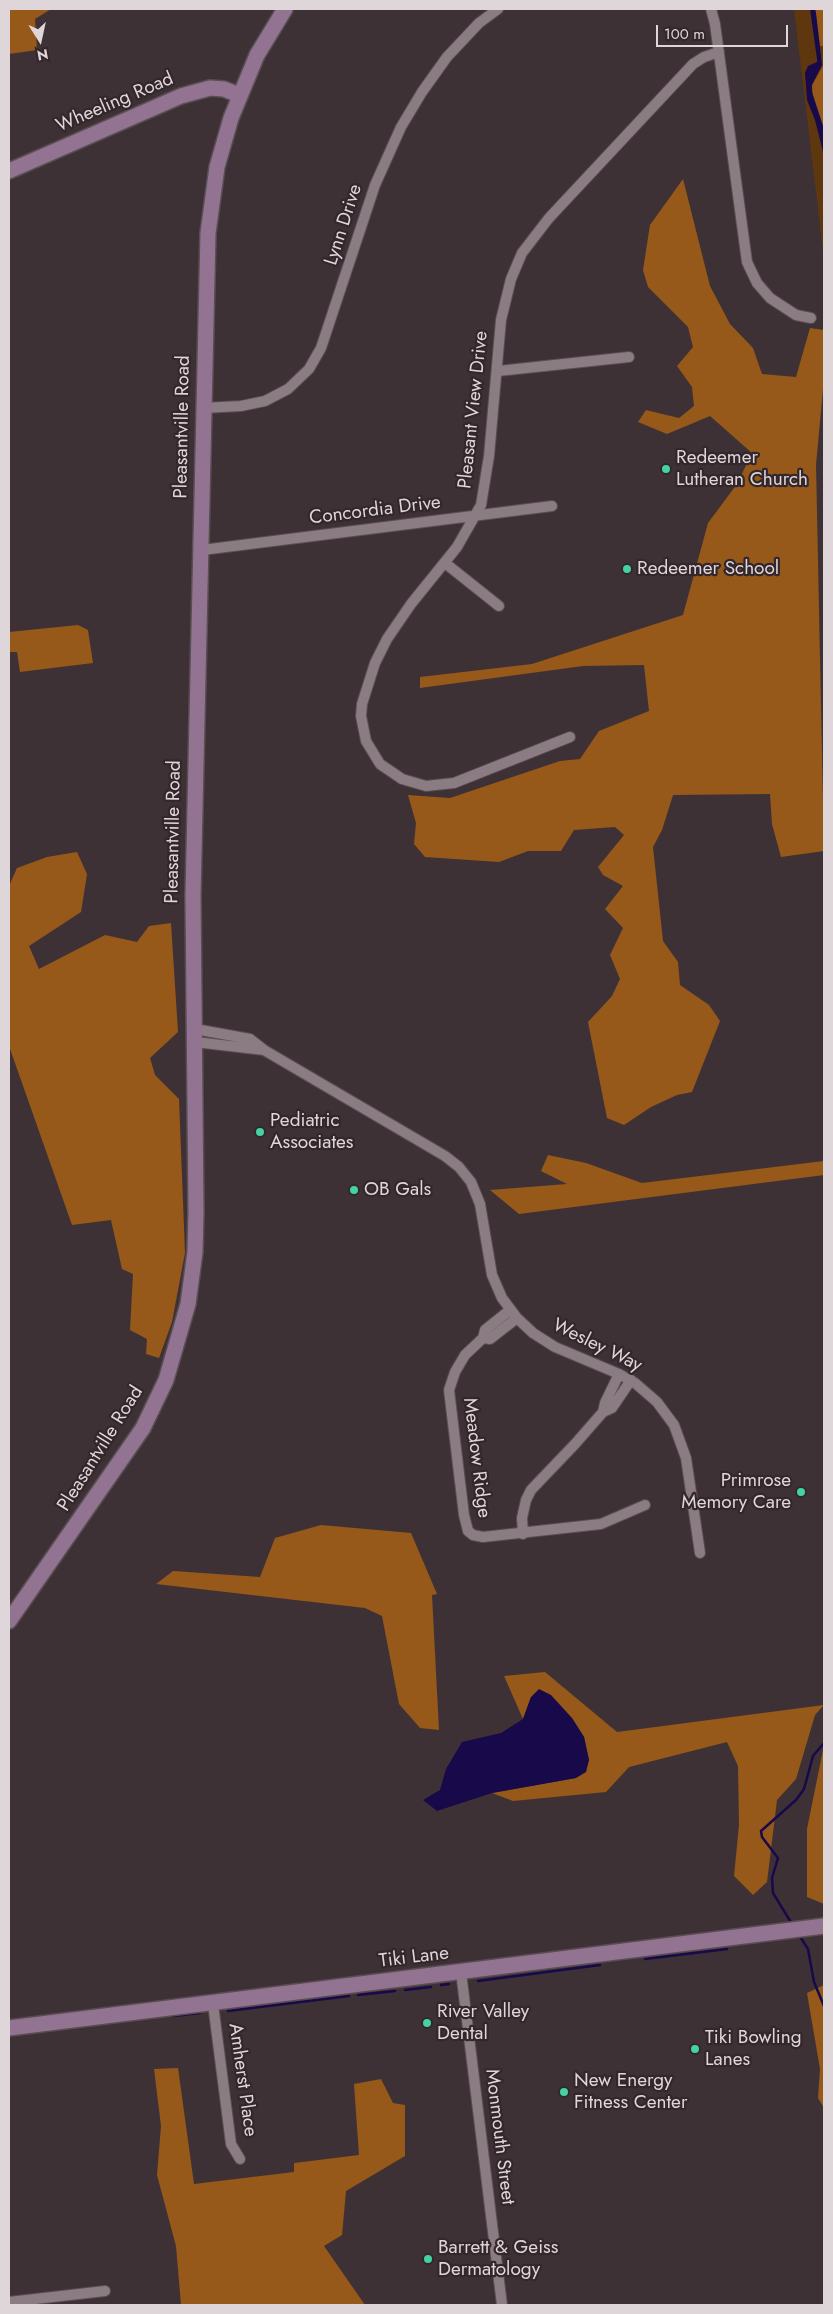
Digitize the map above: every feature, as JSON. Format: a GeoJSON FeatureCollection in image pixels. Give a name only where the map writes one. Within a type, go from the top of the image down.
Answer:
{"type":"FeatureCollection","features":[{"type":"Feature","properties":{"kind":"main road","name":"Pleasantville Road"},"geometry":{"type":"LineString","coordinates":[[9,1621],[143,1428],[159,1396],[174,1357],[188,1304],[195,1252],[196,1212],[194,802],[209,226],[217,167],[239,95],[257,55],[285,9]]}},
{"type":"Feature","properties":{"kind":"main road","name":"Wheeling Road"},"geometry":{"type":"LineString","coordinates":[[9,171],[181,96],[210,88],[224,89],[239,95]]}},
{"type":"Feature","properties":{"kind":"main road","name":"Tiki Lane"},"geometry":{"type":"LineString","coordinates":[[9,2028],[213,2004],[822,1926]]}},
{"type":"Feature","properties":{"kind":"street","name":"Lynn Drive"},"geometry":{"type":"LineString","coordinates":[[203,408],[241,406],[265,401],[288,390],[309,369],[324,340],[375,185],[401,127],[422,92],[447,57],[479,24],[498,9]]}},
{"type":"Feature","properties":{"kind":"street"},"geometry":{"type":"LineString","coordinates":[[711,9],[719,52],[744,248],[750,270],[770,298],[789,311],[811,318]]}},
{"type":"Feature","properties":{"kind":"street","name":"Pleasant View Drive"},"geometry":{"type":"LineString","coordinates":[[570,737],[454,783],[426,786],[402,779],[390,772],[374,755],[366,741],[361,716],[366,688],[375,663],[387,639],[411,604],[445,563],[477,515],[484,496],[498,371],[501,320],[515,267],[532,238],[693,64],[704,56],[719,52]]}},
{"type":"Feature","properties":{"kind":"street"},"geometry":{"type":"LineString","coordinates":[[498,371],[629,357]]}},
{"type":"Feature","properties":{"kind":"street","name":"Concordia Drive"},"geometry":{"type":"LineString","coordinates":[[202,550],[552,506]]}},
{"type":"Feature","properties":{"kind":"street"},"geometry":{"type":"LineString","coordinates":[[445,563],[499,606]]}},
{"type":"Feature","properties":{"kind":"street","name":"Wesley Way"},"geometry":{"type":"LineString","coordinates":[[195,1036],[245,1036],[264,1050],[445,1156],[460,1167],[471,1182],[480,1204],[492,1275],[514,1314],[533,1333],[555,1347],[631,1380],[642,1388],[665,1412],[682,1442],[690,1479],[700,1553]]}},
{"type":"Feature","properties":{"kind":"street","name":"Meadow Ridge"},"geometry":{"type":"LineString","coordinates":[[514,1314],[486,1330],[483,1338],[465,1355],[455,1372],[450,1390],[465,1525],[473,1535],[483,1537],[523,1534],[601,1524],[645,1505]]}},
{"type":"Feature","properties":{"kind":"street"},"geometry":{"type":"LineString","coordinates":[[603,1412],[605,1403],[619,1374]]}},
{"type":"Feature","properties":{"kind":"street"},"geometry":{"type":"LineString","coordinates":[[523,1534],[522,1518],[526,1500],[531,1490],[576,1444],[603,1412],[612,1408],[631,1380]]}},
{"type":"Feature","properties":{"kind":"street","name":"Monmouth Street"},"geometry":{"type":"LineString","coordinates":[[461,1972],[502,2305]]}},
{"type":"Feature","properties":{"kind":"street","name":"Amherst Place"},"geometry":{"type":"LineString","coordinates":[[213,2004],[231,2144],[240,2159]]}},
{"type":"Feature","properties":{"kind":"street"},"geometry":{"type":"LineString","coordinates":[[9,2302],[106,2291]]}},
{"type":"Feature","properties":{"kind":"shaded area"},"geometry":{"type":"Polygon","coordinates":[[[9,9],[51,9],[35,19],[37,50],[9,54],[9,9]]]}},
{"type":"Feature","properties":{"kind":"shaded area"},"geometry":{"type":"Polygon","coordinates":[[[794,9],[824,9],[824,258],[794,9]]]}},
{"type":"Feature","properties":{"kind":"shaded area"},"geometry":{"type":"Polygon","coordinates":[[[810,9],[815,9],[816,13],[822,65],[812,85],[812,92],[824,129],[824,156],[815,120],[807,100],[805,73],[808,66],[817,62],[810,9]]]}},
{"type":"Feature","properties":{"kind":"shaded area"},"geometry":{"type":"Polygon","coordinates":[[[815,9],[823,9],[823,46],[820,46],[815,9]]]}},
{"type":"Feature","properties":{"kind":"shaded area"},"geometry":{"type":"Polygon","coordinates":[[[824,64],[824,129],[813,100],[812,85],[824,64]]]}},
{"type":"Feature","properties":{"kind":"shaded area"},"geometry":{"type":"Polygon","coordinates":[[[683,179],[710,286],[730,324],[753,348],[762,374],[796,377],[810,328],[824,330],[824,378],[816,465],[824,851],[781,857],[772,824],[770,794],[673,795],[662,830],[653,847],[663,941],[678,962],[680,985],[709,1005],[720,1021],[692,1092],[677,1095],[651,1107],[624,1125],[607,1118],[588,1022],[612,996],[620,979],[610,955],[623,928],[605,909],[623,886],[603,875],[598,867],[624,835],[615,827],[574,830],[561,851],[528,851],[499,862],[425,857],[414,844],[416,823],[408,795],[450,798],[560,761],[580,759],[599,731],[649,711],[644,665],[583,666],[420,688],[420,677],[532,664],[683,615],[708,523],[737,484],[752,453],[710,416],[667,434],[638,422],[646,410],[679,418],[694,406],[692,387],[677,366],[693,347],[688,327],[648,287],[643,270],[650,225],[683,179]]]}},
{"type":"Feature","properties":{"kind":"shaded area"},"geometry":{"type":"Polygon","coordinates":[[[78,625],[88,630],[93,663],[20,672],[17,652],[9,652],[9,632],[78,625]]]}},
{"type":"Feature","properties":{"kind":"shaded area"},"geometry":{"type":"Polygon","coordinates":[[[77,852],[87,874],[81,912],[29,946],[39,969],[105,935],[137,942],[149,926],[171,923],[178,1032],[150,1058],[155,1075],[179,1099],[185,1253],[172,1322],[159,1358],[146,1354],[147,1339],[130,1330],[133,1274],[122,1269],[111,1220],[72,1225],[9,1046],[9,886],[17,868],[47,857],[77,852]]]}},
{"type":"Feature","properties":{"kind":"shaded area"},"geometry":{"type":"Polygon","coordinates":[[[548,1155],[586,1163],[642,1183],[824,1161],[824,1175],[519,1214],[490,1190],[567,1184],[541,1171],[548,1155]]]}},
{"type":"Feature","properties":{"kind":"shaded area"},"geometry":{"type":"Polygon","coordinates":[[[321,1525],[411,1533],[437,1594],[432,1595],[439,1730],[420,1728],[399,1704],[382,1616],[365,1608],[156,1584],[173,1571],[260,1577],[275,1538],[321,1525]]]}},
{"type":"Feature","properties":{"kind":"shaded area"},"geometry":{"type":"Polygon","coordinates":[[[545,1672],[617,1732],[824,1705],[815,1715],[796,1779],[777,1800],[767,1882],[753,1895],[734,1876],[739,1825],[738,1766],[727,1742],[629,1767],[606,1792],[513,1801],[492,1793],[576,1778],[589,1760],[584,1737],[572,1718],[531,1697],[523,1719],[504,1676],[545,1672]]]}},
{"type":"Feature","properties":{"kind":"shaded area"},"geometry":{"type":"Polygon","coordinates":[[[539,1689],[551,1695],[572,1718],[584,1737],[589,1760],[586,1772],[576,1778],[492,1793],[437,1811],[423,1800],[440,1790],[446,1769],[462,1742],[501,1733],[523,1719],[531,1697],[539,1689]]]}},
{"type":"Feature","properties":{"kind":"shaded area"},"geometry":{"type":"Polygon","coordinates":[[[824,1745],[824,1904],[807,1897],[807,1829],[824,1745]]]}},
{"type":"Feature","properties":{"kind":"shaded area"},"geometry":{"type":"Polygon","coordinates":[[[824,1985],[824,2108],[818,2098],[820,2069],[807,1993],[824,1985]]]}},
{"type":"Feature","properties":{"kind":"shaded area"},"geometry":{"type":"Polygon","coordinates":[[[178,2068],[194,2184],[294,2172],[294,2163],[359,2155],[354,2084],[381,2079],[393,2103],[405,2105],[405,2156],[346,2191],[342,2235],[324,2246],[365,2305],[181,2305],[176,2246],[157,2175],[161,2126],[154,2069],[178,2068]]]}},
{"type":"Feature","properties":{"kind":"waterway"},"geometry":{"type":"LineString","coordinates":[[792,1924],[773,1893],[772,1878],[778,1858],[762,1837],[761,1831],[796,1800],[804,1789],[813,1756],[824,1743]]}},
{"type":"Feature","properties":{"kind":"waterway"},"geometry":{"type":"LineString","coordinates":[[799,1935],[808,1949],[814,1982],[824,2006]]}},
{"type":"Feature","properties":{"kind":"waterway"},"geometry":{"type":"LineString","coordinates":[[645,1959],[727,1949]]}},
{"type":"Feature","properties":{"kind":"waterway"},"geometry":{"type":"LineString","coordinates":[[478,1981],[600,1965]]}},
{"type":"Feature","properties":{"kind":"waterway"},"geometry":{"type":"LineString","coordinates":[[441,1985],[449,1984]]}},
{"type":"Feature","properties":{"kind":"waterway"},"geometry":{"type":"LineString","coordinates":[[405,1990],[431,1987]]}},
{"type":"Feature","properties":{"kind":"waterway"},"geometry":{"type":"LineString","coordinates":[[358,1995],[395,1991]]}},
{"type":"Feature","properties":{"kind":"waterway"},"geometry":{"type":"LineString","coordinates":[[228,2011],[349,1996]]}},
{"type":"Feature","properties":{"kind":"waterway"},"geometry":{"type":"LineString","coordinates":[[173,2016],[200,2013]]}},
{"type":"Feature","properties":{"kind":"place","name":"Redeemer Lutheran Church"},"geometry":{"type":"Point","coordinates":[666,469]}},
{"type":"Feature","properties":{"kind":"place","name":"Redeemer School"},"geometry":{"type":"Point","coordinates":[627,569]}},
{"type":"Feature","properties":{"kind":"place","name":"Pediatric Associates"},"geometry":{"type":"Point","coordinates":[260,1132]}},
{"type":"Feature","properties":{"kind":"place","name":"OB Gals"},"geometry":{"type":"Point","coordinates":[354,1190]}},
{"type":"Feature","properties":{"kind":"place","name":"Primrose Memory Care"},"geometry":{"type":"Point","coordinates":[801,1492]}},
{"type":"Feature","properties":{"kind":"place","name":"River Valley Dental"},"geometry":{"type":"Point","coordinates":[427,2023]}},
{"type":"Feature","properties":{"kind":"place","name":"Tiki Bowling Lanes"},"geometry":{"type":"Point","coordinates":[695,2049]}},
{"type":"Feature","properties":{"kind":"place","name":"New Energy Fitness Center"},"geometry":{"type":"Point","coordinates":[564,2092]}},
{"type":"Feature","properties":{"kind":"place","name":"Barrett & Geiss Dermatology"},"geometry":{"type":"Point","coordinates":[428,2259]}}]}
